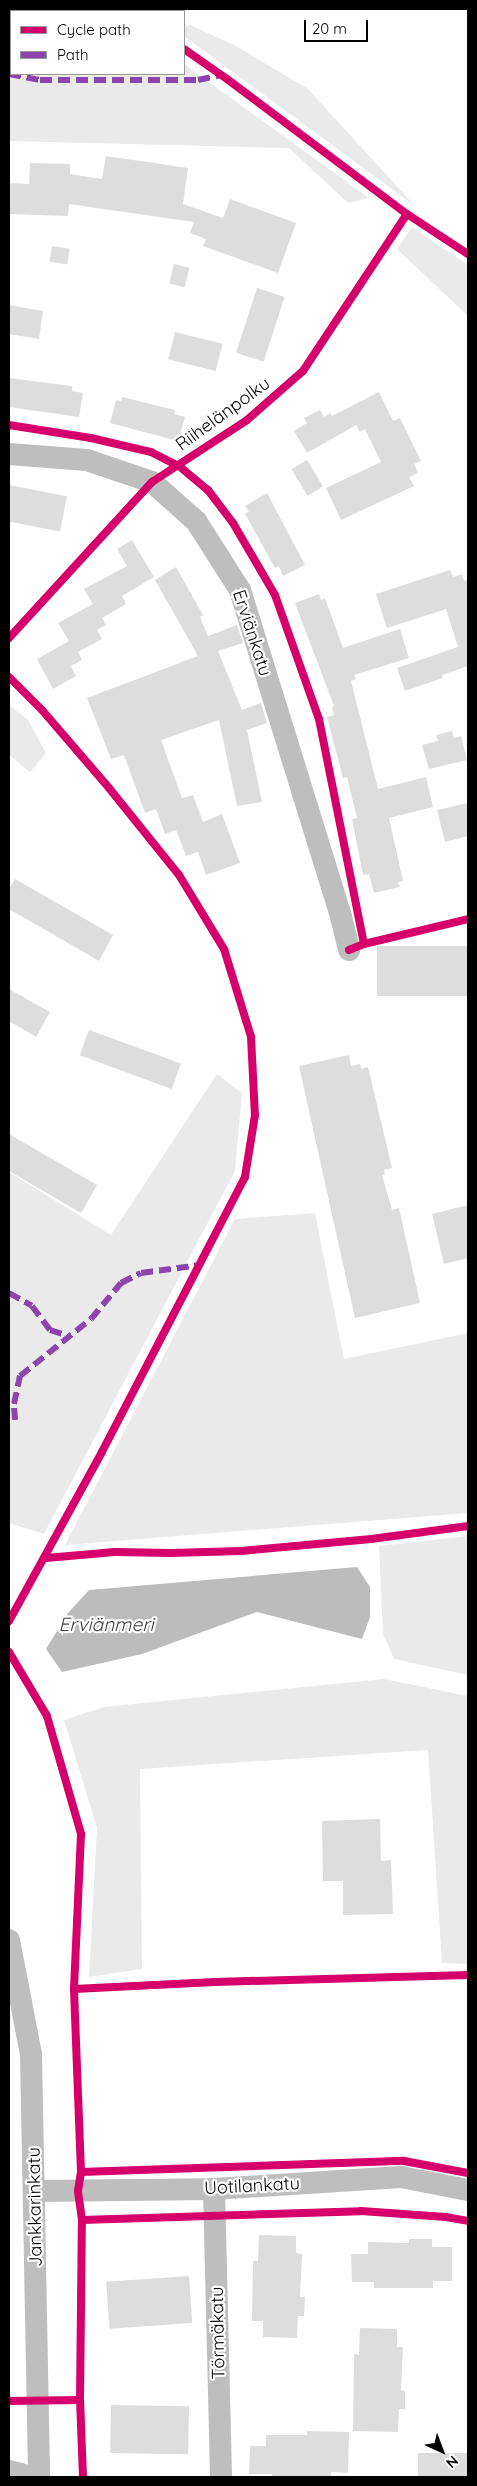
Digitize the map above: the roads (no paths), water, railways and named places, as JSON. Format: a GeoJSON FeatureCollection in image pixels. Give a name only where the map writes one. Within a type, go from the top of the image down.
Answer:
{"type":"FeatureCollection","features":[{"type":"Feature","properties":{"kind":"street","name":"Erviänkatu"},"geometry":{"type":"LineString","coordinates":[[9,454],[87,460],[152,482],[196,520],[240,590],[338,908],[349,950]]}},
{"type":"Feature","properties":{"kind":"street","name":"Jankkarinkatu"},"geometry":{"type":"LineString","coordinates":[[9,1940],[31,2054],[39,2477]]}},
{"type":"Feature","properties":{"kind":"street","name":"Uotilankatu"},"geometry":{"type":"LineString","coordinates":[[35,2191],[214,2189],[401,2177],[468,2190]]}},
{"type":"Feature","properties":{"kind":"street","name":"Törmäkatu"},"geometry":{"type":"LineString","coordinates":[[214,2189],[221,2477]]}},
{"type":"Feature","properties":{"kind":"street"},"geometry":{"type":"LineString","coordinates":[[9,2471],[32,2477]]}},
{"type":"Feature","properties":{"kind":"water","name":"Erviänmeri"},"geometry":{"type":"Polygon","coordinates":[[[357,1567],[370,1587],[370,1617],[362,1639],[257,1612],[142,1654],[62,1672],[46,1649],[68,1613],[89,1590],[357,1567]]]}}]}
